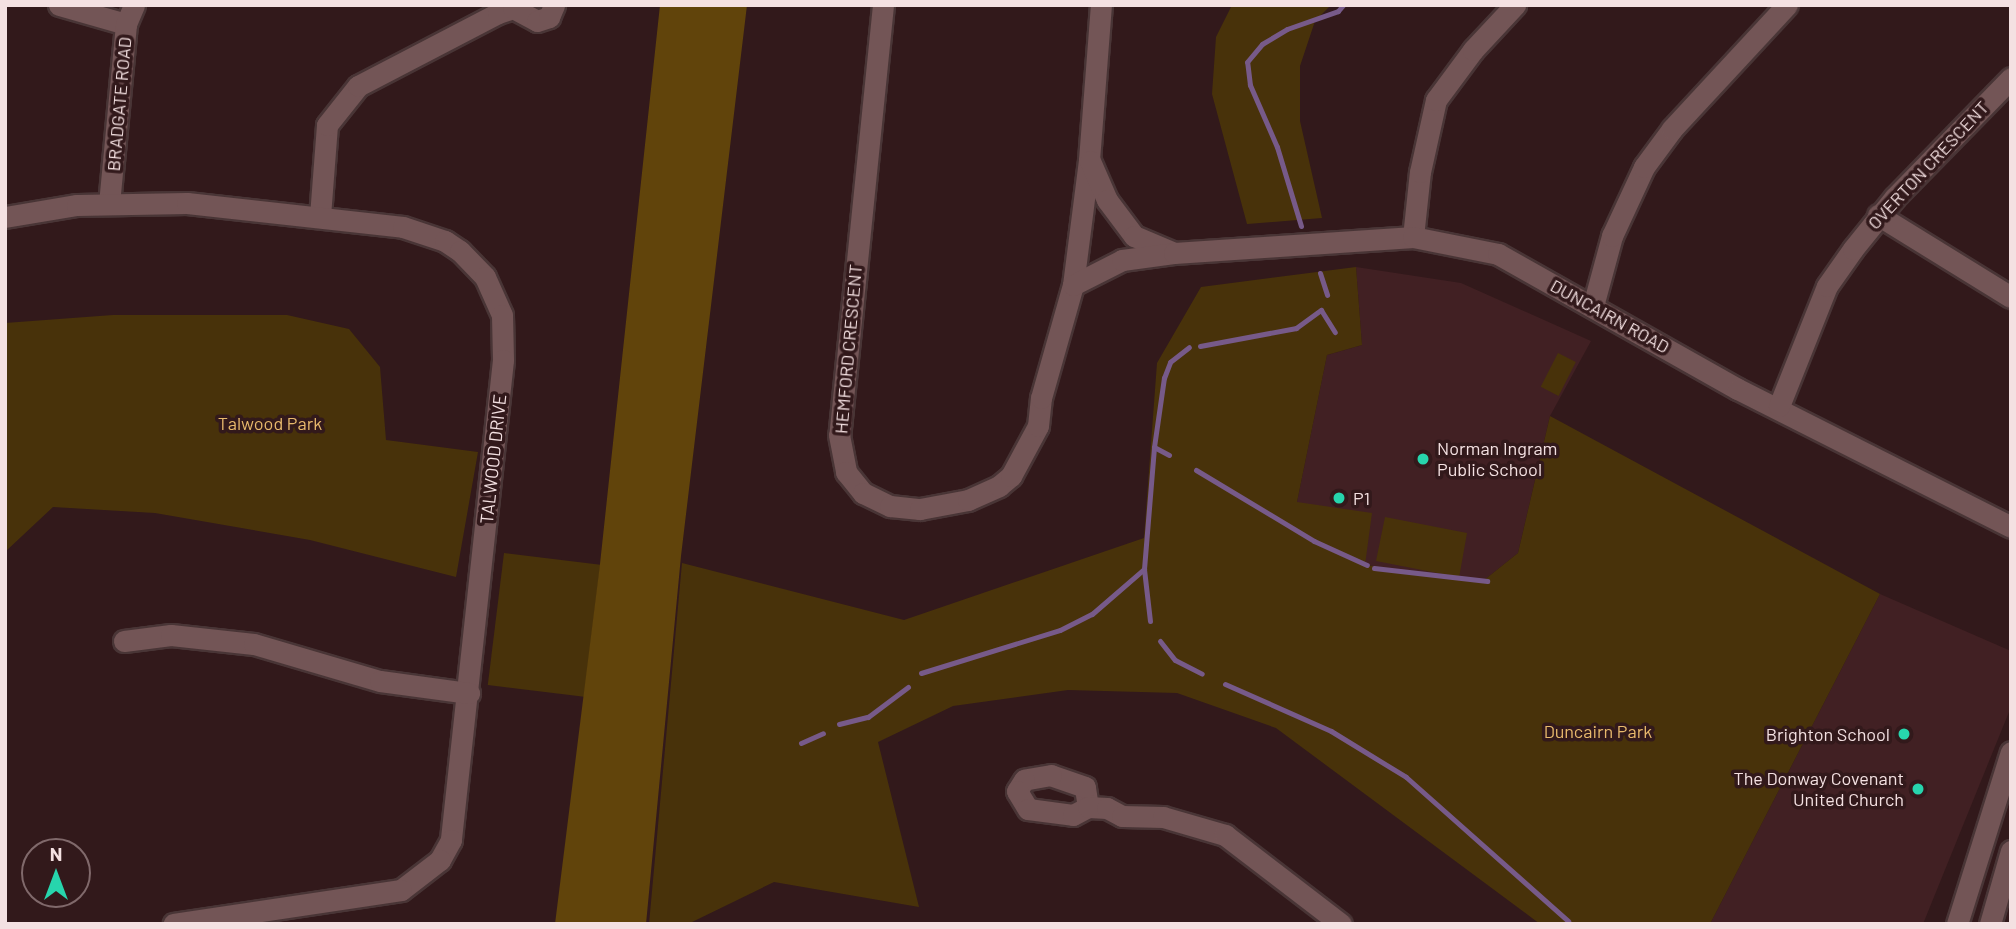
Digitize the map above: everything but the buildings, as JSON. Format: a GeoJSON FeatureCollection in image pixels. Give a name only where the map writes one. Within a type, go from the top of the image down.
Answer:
{"type":"FeatureCollection","features":[{"type":"Feature","properties":{"kind":"street"},"geometry":{"type":"LineString","coordinates":[[59,5],[130,14]]}},
{"type":"Feature","properties":{"kind":"street"},"geometry":{"type":"LineString","coordinates":[[320,216],[327,125],[345,98],[376,73],[513,7],[537,21],[549,18],[554,5]]}},
{"type":"Feature","properties":{"kind":"street","name":"HEMFORD CRESCENT"},"geometry":{"type":"LineString","coordinates":[[883,5],[839,412],[846,472],[863,493],[890,506],[920,509],[968,500],[1011,476],[1038,426],[1041,398],[1073,285]]}},
{"type":"Feature","properties":{"kind":"street","name":"DUNCAIRN ROAD"},"geometry":{"type":"LineString","coordinates":[[1073,285],[1089,160],[1101,5]]}},
{"type":"Feature","properties":{"kind":"street"},"geometry":{"type":"LineString","coordinates":[[1413,237],[1420,172],[1436,100],[1473,50],[1514,5]]}},
{"type":"Feature","properties":{"kind":"street"},"geometry":{"type":"LineString","coordinates":[[1593,306],[1618,221],[1644,167],[1787,5]]}},
{"type":"Feature","properties":{"kind":"street","name":"BRADGATE ROAD"},"geometry":{"type":"LineString","coordinates":[[109,204],[130,14]]}},
{"type":"Feature","properties":{"kind":"street","name":"OVERTON CRESCENT"},"geometry":{"type":"LineString","coordinates":[[1779,407],[1827,286],[1878,215],[2011,78]]}},
{"type":"Feature","properties":{"kind":"street","name":"DUNCAIRN ROAD"},"geometry":{"type":"LineString","coordinates":[[1089,160],[1107,200],[1134,236],[1174,253]]}},
{"type":"Feature","properties":{"kind":"street","name":"TALWOOD DRIVE"},"geometry":{"type":"LineString","coordinates":[[5,217],[109,204],[187,203],[403,227],[445,241],[485,277],[502,315],[503,360],[451,841],[440,860],[418,881],[382,896],[174,924]]}},
{"type":"Feature","properties":{"kind":"street"},"geometry":{"type":"LineString","coordinates":[[1878,215],[2011,297]]}},
{"type":"Feature","properties":{"kind":"street","name":"DUNCAIRN ROAD"},"geometry":{"type":"LineString","coordinates":[[1073,285],[1122,260],[1174,253],[1413,237],[1498,254],[1738,389],[1779,407],[2011,527]]}},
{"type":"Feature","properties":{"kind":"street"},"geometry":{"type":"LineString","coordinates":[[124,641],[170,635],[254,644],[380,681],[469,693]]}},
{"type":"Feature","properties":{"kind":"street"},"geometry":{"type":"LineString","coordinates":[[2011,752],[1960,914],[1991,918],[2011,851]]}},
{"type":"Feature","properties":{"kind":"street"},"geometry":{"type":"LineString","coordinates":[[1087,807],[1107,808],[1122,816],[1163,817],[1225,835],[1317,917],[1341,924]]}},
{"type":"Feature","properties":{"kind":"shaded area"},"geometry":{"type":"Polygon","coordinates":[[[660,5],[747,5],[681,556],[646,924],[555,924],[600,564],[660,5]]]}},
{"type":"Feature","properties":{"kind":"shaded area","name":"Norman Ingram Public School"},"geometry":{"type":"Polygon","coordinates":[[[1356,267],[1461,283],[1591,341],[1550,416],[1518,553],[1483,581],[1365,565],[1297,502],[1327,355],[1362,345],[1356,267]]]}},
{"type":"Feature","properties":{"kind":"shaded area","name":"Brighton School"},"geometry":{"type":"Polygon","coordinates":[[[1880,594],[2011,651],[2011,707],[1923,924],[1710,924],[1880,594]]]}},
{"type":"Feature","properties":{"kind":"green space"},"geometry":{"type":"Polygon","coordinates":[[[1232,5],[1331,5],[1315,21],[1300,66],[1300,121],[1322,218],[1247,224],[1212,94],[1216,37],[1232,5]]]}},
{"type":"Feature","properties":{"kind":"green space","name":"Duncairn Park"},"geometry":{"type":"Polygon","coordinates":[[[1356,267],[1362,345],[1327,355],[1297,502],[1372,513],[1365,565],[1458,577],[1376,561],[1385,517],[1467,533],[1459,578],[1483,581],[1518,553],[1550,416],[1880,594],[1710,924],[1540,924],[1276,728],[1177,693],[1068,690],[953,706],[878,742],[919,907],[774,882],[688,924],[649,924],[682,563],[904,620],[1144,538],[1157,363],[1201,287],[1356,267]]]}},
{"type":"Feature","properties":{"kind":"green space","name":"Talwood Park"},"geometry":{"type":"Polygon","coordinates":[[[113,315],[287,315],[349,329],[380,367],[386,440],[478,452],[456,577],[310,540],[155,513],[53,507],[5,552],[5,323],[113,315]]]}},
{"type":"Feature","properties":{"kind":"green space"},"geometry":{"type":"Polygon","coordinates":[[[1558,353],[1576,362],[1559,396],[1541,387],[1558,353]]]}},
{"type":"Feature","properties":{"kind":"green space"},"geometry":{"type":"Polygon","coordinates":[[[504,553],[600,565],[584,697],[488,685],[504,553]]]}},
{"type":"Feature","properties":{"kind":"waterway"},"geometry":{"type":"LineString","coordinates":[[1301,226],[1277,147],[1250,85],[1247,62],[1262,44],[1287,29],[1338,11],[1343,5]]}},
{"type":"Feature","properties":{"kind":"waterway"},"geometry":{"type":"LineString","coordinates":[[1320,273],[1327,295]]}},
{"type":"Feature","properties":{"kind":"waterway"},"geometry":{"type":"LineString","coordinates":[[1200,346],[1296,328],[1321,310],[1335,332]]}},
{"type":"Feature","properties":{"kind":"waterway"},"geometry":{"type":"LineString","coordinates":[[1150,621],[1144,569],[1154,447],[1164,378],[1170,362],[1189,347]]}},
{"type":"Feature","properties":{"kind":"waterway"},"geometry":{"type":"LineString","coordinates":[[1154,447],[1169,455]]}},
{"type":"Feature","properties":{"kind":"waterway"},"geometry":{"type":"LineString","coordinates":[[1196,470],[1314,541],[1367,565]]}},
{"type":"Feature","properties":{"kind":"waterway"},"geometry":{"type":"LineString","coordinates":[[1374,568],[1487,581]]}},
{"type":"Feature","properties":{"kind":"waterway"},"geometry":{"type":"LineString","coordinates":[[921,673],[1060,630],[1092,614],[1144,569]]}},
{"type":"Feature","properties":{"kind":"waterway"},"geometry":{"type":"LineString","coordinates":[[1160,641],[1175,660],[1202,674]]}},
{"type":"Feature","properties":{"kind":"waterway"},"geometry":{"type":"LineString","coordinates":[[1225,684],[1331,731],[1406,777],[1568,921]]}},
{"type":"Feature","properties":{"kind":"waterway"},"geometry":{"type":"LineString","coordinates":[[839,724],[868,717],[908,687]]}},
{"type":"Feature","properties":{"kind":"waterway"},"geometry":{"type":"LineString","coordinates":[[801,743],[823,733]]}},
{"type":"Feature","properties":{"kind":"place","name":"Norman Ingram Public School"},"geometry":{"type":"Point","coordinates":[1423,459]}},
{"type":"Feature","properties":{"kind":"place","name":"P1"},"geometry":{"type":"Point","coordinates":[1339,498]}},
{"type":"Feature","properties":{"kind":"place","name":"Brighton School"},"geometry":{"type":"Point","coordinates":[1904,734]}},
{"type":"Feature","properties":{"kind":"place","name":"The Donway Covenant United Church"},"geometry":{"type":"Point","coordinates":[1918,789]}}]}
